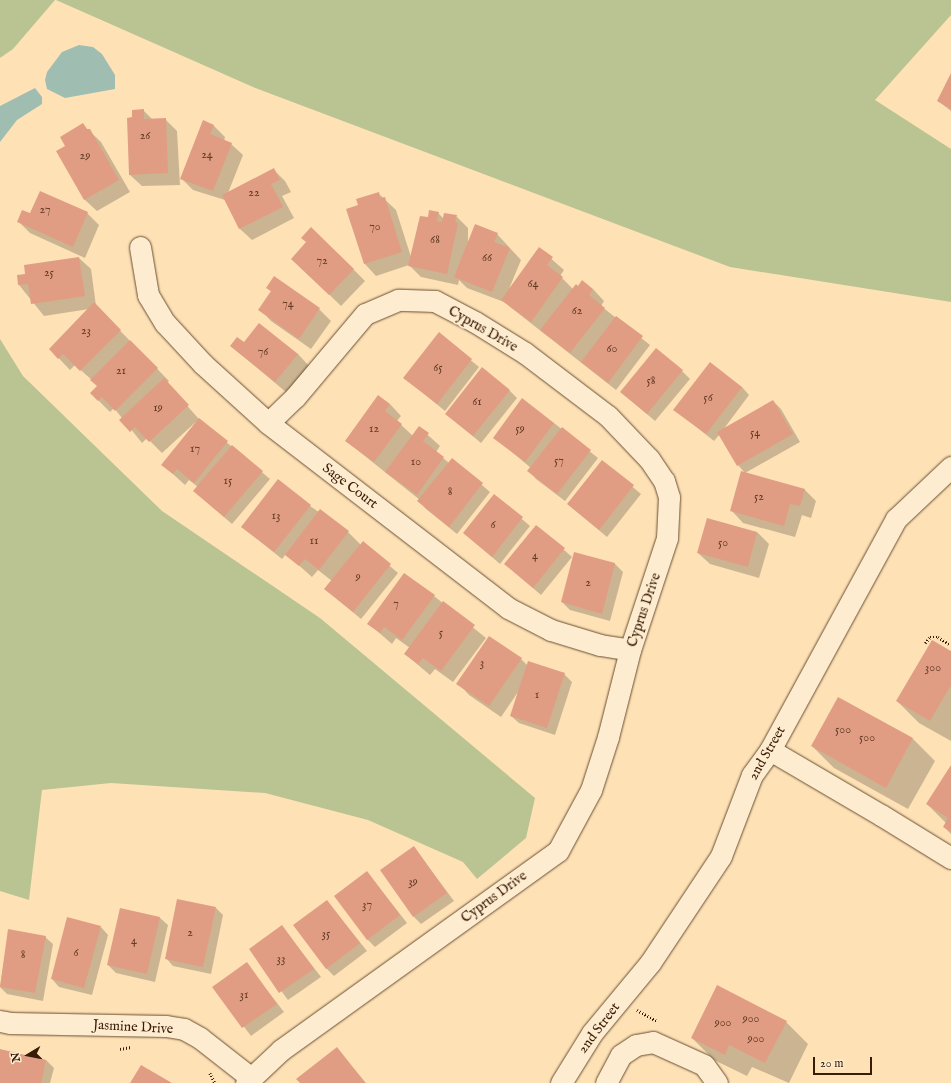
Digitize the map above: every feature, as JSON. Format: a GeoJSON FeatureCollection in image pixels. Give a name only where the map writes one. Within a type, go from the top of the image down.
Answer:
{"type":"FeatureCollection","features":[{"type":"Feature","properties":{"kind":"street","name":"Sage Court"},"geometry":{"type":"LineString","coordinates":[[140,247],[148,295],[165,323],[203,364],[268,423],[508,608],[551,630],[600,645],[630,650]]}},
{"type":"Feature","properties":{"kind":"street","name":"Cyprus Drive"},"geometry":{"type":"LineString","coordinates":[[249,1080],[281,1050],[558,851],[591,790],[608,737],[630,650],[667,538],[669,497],[664,481],[649,459],[608,416],[525,353],[475,322],[434,301],[398,300],[365,314],[295,397],[268,423]]}},
{"type":"Feature","properties":{"kind":"street","name":"2nd Street"},"geometry":{"type":"LineString","coordinates":[[561,1083],[592,1033],[650,963],[712,869],[740,810],[752,775],[770,750],[896,519],[951,467]]}},
{"type":"Feature","properties":{"kind":"street"},"geometry":{"type":"LineString","coordinates":[[770,750],[951,858]]}},
{"type":"Feature","properties":{"kind":"street","name":"Jasmine Drive"},"geometry":{"type":"LineString","coordinates":[[0,1021],[10,1024],[166,1026],[184,1029],[200,1038],[249,1080]]}},
{"type":"Feature","properties":{"kind":"street"},"geometry":{"type":"LineString","coordinates":[[606,1083],[621,1055],[636,1045],[653,1042],[704,1065],[717,1083]]}},
{"type":"Feature","properties":{"kind":"path"},"geometry":{"type":"LineString","coordinates":[[925,643],[930,637],[938,637],[951,645]]}},
{"type":"Feature","properties":{"kind":"path"},"geometry":{"type":"LineString","coordinates":[[120,1049],[134,1047]]}},
{"type":"Feature","properties":{"kind":"path"},"geometry":{"type":"LineString","coordinates":[[206,1067],[215,1083]]}},
{"type":"Feature","properties":{"kind":"green space"},"geometry":{"type":"Polygon","coordinates":[[[0,0],[55,0],[13,49],[0,58],[0,0]]]}},
{"type":"Feature","properties":{"kind":"green space"},"geometry":{"type":"Polygon","coordinates":[[[56,0],[951,0],[951,15],[875,100],[951,149],[951,302],[730,267],[253,87],[56,0]]]}},
{"type":"Feature","properties":{"kind":"green space"},"geometry":{"type":"Polygon","coordinates":[[[0,339],[23,376],[162,511],[320,618],[535,798],[526,838],[477,879],[463,862],[368,820],[265,793],[111,783],[42,790],[29,900],[0,891],[0,339]]]}},
{"type":"Feature","properties":{"kind":"shaded area"},"geometry":{"type":"Polygon","coordinates":[[[79,45],[93,47],[102,54],[115,75],[115,89],[65,98],[47,89],[45,80],[47,72],[62,52],[79,45]]]}},
{"type":"Feature","properties":{"kind":"shaded area"},"geometry":{"type":"Polygon","coordinates":[[[35,88],[42,97],[42,104],[17,120],[0,142],[0,106],[35,88]]]}},
{"type":"Feature","properties":{"kind":"building"},"geometry":{"type":"Polygon","coordinates":[[[951,73],[951,109],[937,101],[951,73]]]}},
{"type":"Feature","properties":{"kind":"building"},"geometry":{"type":"Polygon","coordinates":[[[144,109],[144,119],[166,118],[168,173],[129,175],[127,118],[132,117],[132,110],[144,109]]]}},
{"type":"Feature","properties":{"kind":"building"},"geometry":{"type":"Polygon","coordinates":[[[203,120],[214,125],[210,134],[232,143],[213,191],[180,179],[203,120]]]}},
{"type":"Feature","properties":{"kind":"building"},"geometry":{"type":"Polygon","coordinates":[[[83,123],[87,129],[90,129],[119,180],[84,200],[56,151],[65,146],[60,137],[83,123]]]}},
{"type":"Feature","properties":{"kind":"building"},"geometry":{"type":"Polygon","coordinates":[[[274,168],[280,180],[271,184],[283,207],[239,229],[222,195],[274,168]]]}},
{"type":"Feature","properties":{"kind":"building"},"geometry":{"type":"Polygon","coordinates":[[[40,191],[88,212],[73,247],[17,222],[22,210],[30,213],[40,191]]]}},
{"type":"Feature","properties":{"kind":"building"},"geometry":{"type":"Polygon","coordinates":[[[379,192],[380,198],[385,197],[402,252],[364,264],[346,209],[358,205],[356,199],[379,192]]]}},
{"type":"Feature","properties":{"kind":"building"},"geometry":{"type":"Polygon","coordinates":[[[429,210],[439,212],[437,221],[442,222],[444,213],[457,215],[455,222],[458,223],[447,274],[408,266],[420,216],[428,217],[429,210]]]}},
{"type":"Feature","properties":{"kind":"building"},"geometry":{"type":"Polygon","coordinates":[[[475,224],[498,233],[494,242],[510,248],[492,292],[454,277],[475,224]]]}},
{"type":"Feature","properties":{"kind":"building"},"geometry":{"type":"Polygon","coordinates":[[[311,227],[354,269],[329,295],[291,259],[306,242],[301,238],[311,227]]]}},
{"type":"Feature","properties":{"kind":"building"},"geometry":{"type":"Polygon","coordinates":[[[539,247],[553,257],[547,265],[563,277],[531,322],[501,300],[539,247]]]}},
{"type":"Feature","properties":{"kind":"building"},"geometry":{"type":"Polygon","coordinates":[[[79,257],[85,296],[31,304],[28,284],[18,285],[17,275],[25,274],[24,265],[79,257]]]}},
{"type":"Feature","properties":{"kind":"building"},"geometry":{"type":"Polygon","coordinates":[[[274,276],[320,308],[299,339],[258,310],[271,291],[266,288],[274,276]]]}},
{"type":"Feature","properties":{"kind":"building"},"geometry":{"type":"Polygon","coordinates":[[[582,280],[593,289],[589,295],[605,308],[570,353],[540,330],[576,284],[578,286],[582,280]]]}},
{"type":"Feature","properties":{"kind":"building"},"geometry":{"type":"Polygon","coordinates":[[[94,302],[121,330],[80,371],[63,354],[58,359],[49,349],[94,302]]]}},
{"type":"Feature","properties":{"kind":"building"},"geometry":{"type":"Polygon","coordinates":[[[616,316],[643,336],[608,383],[581,362],[616,316]]]}},
{"type":"Feature","properties":{"kind":"building"},"geometry":{"type":"Polygon","coordinates":[[[259,323],[298,354],[275,382],[230,346],[237,337],[244,342],[259,323]]]}},
{"type":"Feature","properties":{"kind":"building"},"geometry":{"type":"Polygon","coordinates":[[[439,332],[472,359],[437,404],[403,378],[439,332]]]}},
{"type":"Feature","properties":{"kind":"building"},"geometry":{"type":"Polygon","coordinates":[[[130,340],[158,368],[115,411],[102,397],[98,401],[90,393],[97,386],[90,380],[130,340]]]}},
{"type":"Feature","properties":{"kind":"building"},"geometry":{"type":"Polygon","coordinates":[[[656,348],[683,370],[647,414],[620,392],[656,348]]]}},
{"type":"Feature","properties":{"kind":"building"},"geometry":{"type":"Polygon","coordinates":[[[710,362],[742,387],[706,434],[673,410],[710,362]]]}},
{"type":"Feature","properties":{"kind":"building"},"geometry":{"type":"Polygon","coordinates":[[[482,367],[510,390],[473,436],[445,414],[482,367]]]}},
{"type":"Feature","properties":{"kind":"building"},"geometry":{"type":"Polygon","coordinates":[[[164,378],[189,405],[149,442],[135,427],[130,432],[119,420],[164,378]]]}},
{"type":"Feature","properties":{"kind":"building"},"geometry":{"type":"Polygon","coordinates":[[[378,395],[390,404],[385,411],[402,424],[374,462],[345,441],[378,395]]]}},
{"type":"Feature","properties":{"kind":"building"},"geometry":{"type":"Polygon","coordinates":[[[522,398],[554,423],[525,462],[493,438],[522,398]]]}},
{"type":"Feature","properties":{"kind":"building"},"geometry":{"type":"Polygon","coordinates":[[[773,400],[793,434],[737,466],[717,432],[773,400]]]}},
{"type":"Feature","properties":{"kind":"building"},"geometry":{"type":"Polygon","coordinates":[[[199,418],[228,441],[194,483],[177,469],[173,474],[161,465],[199,418]]]}},
{"type":"Feature","properties":{"kind":"building"},"geometry":{"type":"Polygon","coordinates":[[[419,426],[429,433],[423,441],[444,457],[417,495],[385,472],[419,426]]]}},
{"type":"Feature","properties":{"kind":"building"},"geometry":{"type":"Polygon","coordinates":[[[562,427],[591,450],[557,494],[527,471],[562,427]]]}},
{"type":"Feature","properties":{"kind":"building"},"geometry":{"type":"Polygon","coordinates":[[[232,445],[263,471],[224,517],[193,491],[232,445]]]}},
{"type":"Feature","properties":{"kind":"building"},"geometry":{"type":"Polygon","coordinates":[[[452,458],[483,483],[449,527],[417,501],[452,458]]]}},
{"type":"Feature","properties":{"kind":"building"},"geometry":{"type":"Polygon","coordinates":[[[602,460],[634,485],[599,530],[567,504],[602,460]]]}},
{"type":"Feature","properties":{"kind":"building"},"geometry":{"type":"Polygon","coordinates":[[[741,471],[805,489],[800,506],[790,504],[784,526],[730,511],[741,471]]]}},
{"type":"Feature","properties":{"kind":"building"},"geometry":{"type":"Polygon","coordinates":[[[278,479],[311,505],[274,552],[241,527],[278,479]]]}},
{"type":"Feature","properties":{"kind":"building"},"geometry":{"type":"Polygon","coordinates":[[[494,494],[523,517],[492,557],[463,533],[494,494]]]}},
{"type":"Feature","properties":{"kind":"building"},"geometry":{"type":"Polygon","coordinates":[[[320,509],[349,531],[319,570],[305,559],[299,566],[285,555],[320,509]]]}},
{"type":"Feature","properties":{"kind":"building"},"geometry":{"type":"Polygon","coordinates":[[[707,518],[757,532],[748,567],[697,553],[707,518]]]}},
{"type":"Feature","properties":{"kind":"building"},"geometry":{"type":"Polygon","coordinates":[[[536,525],[565,548],[533,588],[504,564],[536,525]]]}},
{"type":"Feature","properties":{"kind":"building"},"geometry":{"type":"Polygon","coordinates":[[[363,541],[391,564],[353,612],[324,589],[363,541]]]}},
{"type":"Feature","properties":{"kind":"building"},"geometry":{"type":"Polygon","coordinates":[[[574,552],[615,563],[602,614],[561,602],[574,552]]]}},
{"type":"Feature","properties":{"kind":"building"},"geometry":{"type":"Polygon","coordinates":[[[404,573],[435,595],[402,640],[384,627],[380,633],[367,624],[404,573]]]}},
{"type":"Feature","properties":{"kind":"building"},"geometry":{"type":"Polygon","coordinates":[[[443,601],[475,625],[441,671],[423,658],[418,664],[404,654],[443,601]]]}},
{"type":"Feature","properties":{"kind":"building"},"geometry":{"type":"Polygon","coordinates":[[[489,636],[522,658],[489,706],[456,684],[489,636]]]}},
{"type":"Feature","properties":{"kind":"building"},"geometry":{"type":"Polygon","coordinates":[[[932,640],[951,651],[951,685],[930,721],[896,701],[932,640]]]}},
{"type":"Feature","properties":{"kind":"building"},"geometry":{"type":"Polygon","coordinates":[[[528,661],[565,673],[547,728],[510,716],[528,661]]]}},
{"type":"Feature","properties":{"kind":"building"},"geometry":{"type":"Polygon","coordinates":[[[838,697],[913,738],[886,788],[811,746],[838,697]]]}},
{"type":"Feature","properties":{"kind":"building"},"geometry":{"type":"Polygon","coordinates":[[[951,765],[951,832],[943,827],[948,818],[926,804],[951,765]]]}},
{"type":"Feature","properties":{"kind":"building"},"geometry":{"type":"Polygon","coordinates":[[[414,846],[447,893],[413,917],[380,870],[414,846]]]}},
{"type":"Feature","properties":{"kind":"building"},"geometry":{"type":"Polygon","coordinates":[[[367,871],[400,915],[367,940],[334,896],[367,871]]]}},
{"type":"Feature","properties":{"kind":"building"},"geometry":{"type":"Polygon","coordinates":[[[177,899],[216,907],[203,967],[165,959],[177,899]]]}},
{"type":"Feature","properties":{"kind":"building"},"geometry":{"type":"Polygon","coordinates":[[[327,900],[360,943],[326,969],[293,925],[327,900]]]}},
{"type":"Feature","properties":{"kind":"building"},"geometry":{"type":"Polygon","coordinates":[[[120,908],[160,917],[147,974],[107,965],[120,908]]]}},
{"type":"Feature","properties":{"kind":"building"},"geometry":{"type":"Polygon","coordinates":[[[67,917],[101,926],[84,988],[51,979],[67,917]]]}},
{"type":"Feature","properties":{"kind":"building"},"geometry":{"type":"Polygon","coordinates":[[[282,925],[314,969],[279,993],[249,949],[282,925]]]}},
{"type":"Feature","properties":{"kind":"building"},"geometry":{"type":"Polygon","coordinates":[[[8,929],[46,936],[35,993],[0,987],[8,929]]]}},
{"type":"Feature","properties":{"kind":"building"},"geometry":{"type":"Polygon","coordinates":[[[247,962],[277,1004],[242,1028],[212,987],[247,962]]]}},
{"type":"Feature","properties":{"kind":"building"},"geometry":{"type":"Polygon","coordinates":[[[717,985],[787,1021],[765,1063],[729,1045],[725,1055],[691,1038],[717,985]]]}},
{"type":"Feature","properties":{"kind":"building"},"geometry":{"type":"Polygon","coordinates":[[[337,1047],[365,1083],[300,1083],[296,1079],[337,1047]]]}},
{"type":"Feature","properties":{"kind":"building"},"geometry":{"type":"Polygon","coordinates":[[[0,1049],[46,1060],[41,1083],[0,1083],[0,1049]]]}},
{"type":"Feature","properties":{"kind":"building"},"geometry":{"type":"Polygon","coordinates":[[[141,1065],[172,1083],[130,1083],[141,1065]]]}}]}
